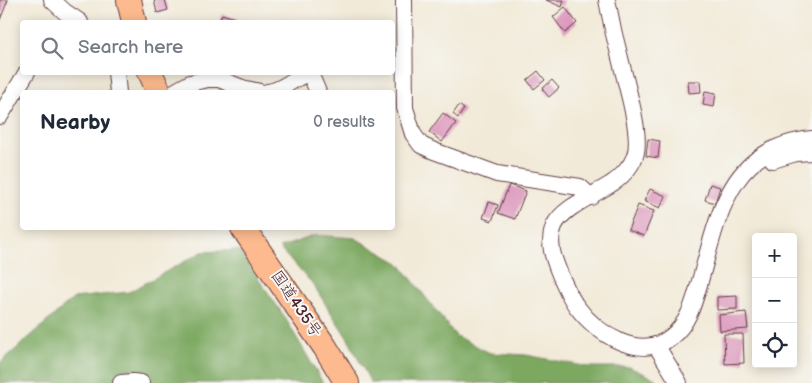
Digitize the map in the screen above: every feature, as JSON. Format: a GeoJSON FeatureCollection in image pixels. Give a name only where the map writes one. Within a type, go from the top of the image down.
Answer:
{"type":"FeatureCollection","features":[{"type":"Feature","properties":{"kind":"highway"},"geometry":{"type":"LineString","coordinates":[[129,0],[134,20]]}},
{"type":"Feature","properties":{"kind":"highway"},"geometry":{"type":"LineString","coordinates":[[151,75],[158,90]]}},
{"type":"Feature","properties":{"kind":"highway","name":"国道435号"},"geometry":{"type":"LineString","coordinates":[[244,230],[288,291],[347,383]]}},
{"type":"Feature","properties":{"kind":"street"},"geometry":{"type":"LineString","coordinates":[[52,0],[77,20]]}},
{"type":"Feature","properties":{"kind":"street"},"geometry":{"type":"LineString","coordinates":[[404,0],[399,108],[421,145],[497,174],[580,187],[591,197]]}},
{"type":"Feature","properties":{"kind":"street"},"geometry":{"type":"LineString","coordinates":[[607,0],[635,121],[635,154],[629,166],[618,180],[566,211],[556,222],[551,243],[557,267],[577,307],[588,319],[622,343],[635,347],[656,345],[670,338],[682,326],[692,309],[721,211],[731,188],[740,174],[756,160],[778,147],[797,140],[812,139]]}},
{"type":"Feature","properties":{"kind":"street"},"geometry":{"type":"LineString","coordinates":[[0,116],[25,75]]}},
{"type":"Feature","properties":{"kind":"street"},"geometry":{"type":"LineString","coordinates":[[116,75],[117,90]]}},
{"type":"Feature","properties":{"kind":"street"},"geometry":{"type":"LineString","coordinates":[[278,90],[303,75]]}},
{"type":"Feature","properties":{"kind":"street"},"geometry":{"type":"LineString","coordinates":[[308,75],[312,78],[317,90]]}},
{"type":"Feature","properties":{"kind":"street"},"geometry":{"type":"LineString","coordinates":[[178,90],[190,83],[219,79],[251,90]]}},
{"type":"Feature","properties":{"kind":"street"},"geometry":{"type":"LineString","coordinates":[[756,160],[767,162],[796,153],[812,152]]}},
{"type":"Feature","properties":{"kind":"street"},"geometry":{"type":"LineString","coordinates":[[656,345],[679,383]]}},
{"type":"Feature","properties":{"kind":"street"},"geometry":{"type":"LineString","coordinates":[[121,383],[141,383]]}},
{"type":"Feature","properties":{"kind":"green space"},"geometry":{"type":"Polygon","coordinates":[[[316,235],[355,238],[399,263],[456,336],[490,353],[526,355],[589,367],[629,367],[656,379],[659,383],[371,383],[348,339],[312,283],[279,248],[316,235]]]}},
{"type":"Feature","properties":{"kind":"green space"},"geometry":{"type":"Polygon","coordinates":[[[239,250],[284,316],[323,383],[0,383],[0,363],[74,298],[129,292],[202,252],[239,250]]]}},
{"type":"Feature","properties":{"kind":"building"},"geometry":{"type":"Polygon","coordinates":[[[0,0],[8,0],[0,20],[0,0]]]}},
{"type":"Feature","properties":{"kind":"building"},"geometry":{"type":"Polygon","coordinates":[[[154,0],[165,0],[168,10],[157,13],[154,0]]]}},
{"type":"Feature","properties":{"kind":"building"},"geometry":{"type":"Polygon","coordinates":[[[546,0],[564,0],[562,7],[546,0]]]}},
{"type":"Feature","properties":{"kind":"building"},"geometry":{"type":"Polygon","coordinates":[[[565,7],[577,23],[565,33],[553,17],[565,7]]]}},
{"type":"Feature","properties":{"kind":"building"},"geometry":{"type":"Polygon","coordinates":[[[222,14],[238,19],[238,20],[220,20],[222,14]]]}},
{"type":"Feature","properties":{"kind":"building"},"geometry":{"type":"Polygon","coordinates":[[[538,71],[545,80],[534,89],[527,80],[538,71]]]}},
{"type":"Feature","properties":{"kind":"building"},"geometry":{"type":"Polygon","coordinates":[[[552,80],[559,88],[549,97],[542,89],[552,80]]]}},
{"type":"Feature","properties":{"kind":"building"},"geometry":{"type":"Polygon","coordinates":[[[688,81],[700,81],[701,92],[689,93],[688,81]]]}},
{"type":"Feature","properties":{"kind":"building"},"geometry":{"type":"Polygon","coordinates":[[[705,91],[716,93],[714,107],[703,105],[705,91]]]}},
{"type":"Feature","properties":{"kind":"building"},"geometry":{"type":"Polygon","coordinates":[[[459,105],[464,109],[458,118],[453,114],[459,105]]]}},
{"type":"Feature","properties":{"kind":"building"},"geometry":{"type":"Polygon","coordinates":[[[443,113],[456,123],[442,142],[429,132],[443,113]]]}},
{"type":"Feature","properties":{"kind":"building"},"geometry":{"type":"Polygon","coordinates":[[[648,139],[660,141],[658,158],[646,156],[648,139]]]}},
{"type":"Feature","properties":{"kind":"building"},"geometry":{"type":"Polygon","coordinates":[[[710,184],[720,187],[715,203],[705,200],[710,184]]]}},
{"type":"Feature","properties":{"kind":"building"},"geometry":{"type":"Polygon","coordinates":[[[509,185],[526,191],[515,219],[498,213],[509,185]]]}},
{"type":"Feature","properties":{"kind":"building"},"geometry":{"type":"Polygon","coordinates":[[[650,189],[666,196],[660,208],[644,201],[650,189]]]}},
{"type":"Feature","properties":{"kind":"building"},"geometry":{"type":"Polygon","coordinates":[[[489,202],[498,205],[492,221],[483,218],[489,202]]]}},
{"type":"Feature","properties":{"kind":"building"},"geometry":{"type":"Polygon","coordinates":[[[638,205],[654,211],[644,236],[628,230],[638,205]]]}},
{"type":"Feature","properties":{"kind":"building"},"geometry":{"type":"Polygon","coordinates":[[[737,296],[737,309],[717,310],[717,297],[737,296]]]}},
{"type":"Feature","properties":{"kind":"building"},"geometry":{"type":"Polygon","coordinates":[[[746,312],[748,329],[720,331],[719,315],[746,312]]]}},
{"type":"Feature","properties":{"kind":"building"},"geometry":{"type":"Polygon","coordinates":[[[724,334],[743,334],[744,363],[725,364],[724,334]]]}}]}
